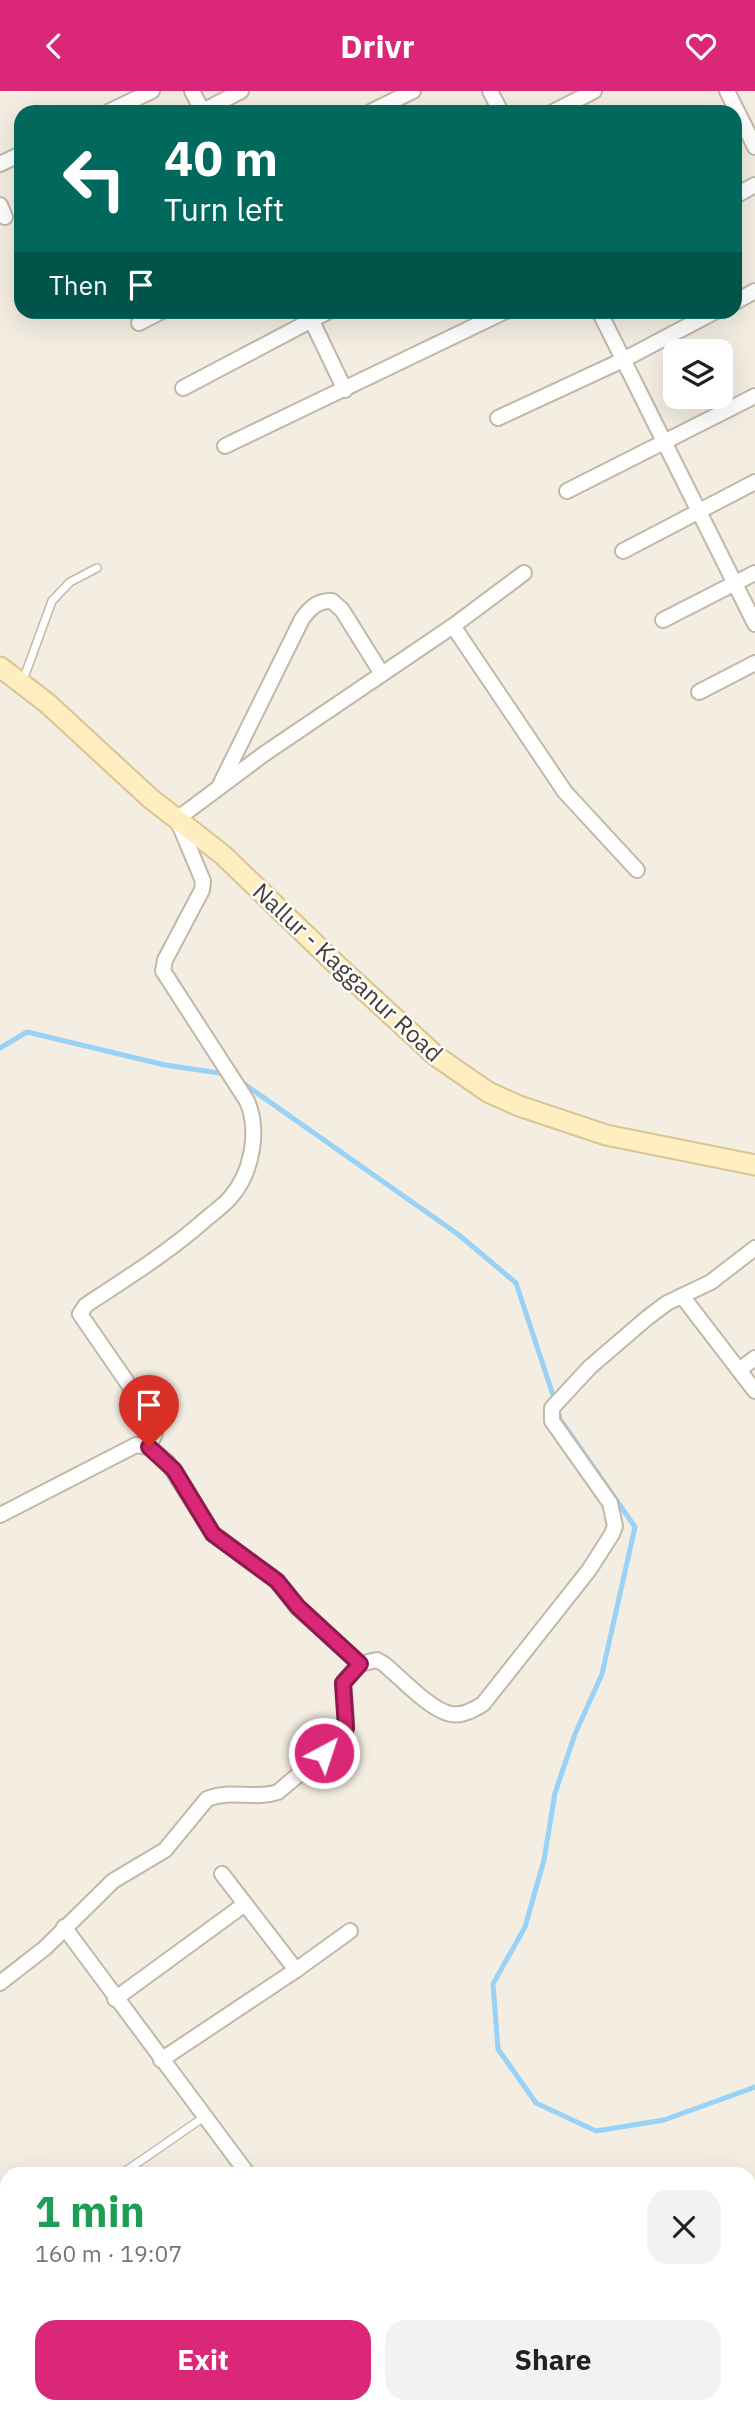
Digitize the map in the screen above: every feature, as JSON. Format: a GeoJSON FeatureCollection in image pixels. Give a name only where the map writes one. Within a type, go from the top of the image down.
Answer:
{"type":"FeatureCollection","features":[{"type":"Feature","properties":{"kind":"main road","name":"Nallur - Kagganur Road"},"geometry":{"type":"LineString","coordinates":[[0,667],[47,702],[150,797],[223,855],[436,1056],[488,1092],[519,1106],[606,1135],[755,1165]]}},
{"type":"Feature","properties":{"kind":"street"},"geometry":{"type":"LineString","coordinates":[[123,105],[152,91]]}},
{"type":"Feature","properties":{"kind":"street"},"geometry":{"type":"LineString","coordinates":[[216,105],[242,91]]}},
{"type":"Feature","properties":{"kind":"street"},"geometry":{"type":"LineString","coordinates":[[384,105],[413,91]]}},
{"type":"Feature","properties":{"kind":"street"},"geometry":{"type":"LineString","coordinates":[[567,105],[594,91]]}},
{"type":"Feature","properties":{"kind":"street"},"geometry":{"type":"LineString","coordinates":[[742,127],[755,147]]}},
{"type":"Feature","properties":{"kind":"street"},"geometry":{"type":"LineString","coordinates":[[139,323],[147,319]]}},
{"type":"Feature","properties":{"kind":"street"},"geometry":{"type":"LineString","coordinates":[[183,388],[304,319]]}},
{"type":"Feature","properties":{"kind":"street"},"geometry":{"type":"LineString","coordinates":[[310,319],[345,390]]}},
{"type":"Feature","properties":{"kind":"street"},"geometry":{"type":"LineString","coordinates":[[225,446],[490,319]]}},
{"type":"Feature","properties":{"kind":"street"},"geometry":{"type":"LineString","coordinates":[[603,319],[755,624]]}},
{"type":"Feature","properties":{"kind":"street"},"geometry":{"type":"LineString","coordinates":[[498,418],[623,360],[701,319]]}},
{"type":"Feature","properties":{"kind":"street"},"geometry":{"type":"LineString","coordinates":[[567,491],[755,396]]}},
{"type":"Feature","properties":{"kind":"street"},"geometry":{"type":"LineString","coordinates":[[623,551],[755,482]]}},
{"type":"Feature","properties":{"kind":"street"},"geometry":{"type":"LineString","coordinates":[[149,1447],[155,1433],[153,1420],[80,1314],[86,1305],[175,1245],[231,1198],[248,1166],[254,1132],[254,1116],[247,1101],[163,971],[165,960],[202,890],[204,881],[177,819],[264,754],[453,627],[524,573]]}},
{"type":"Feature","properties":{"kind":"street"},"geometry":{"type":"LineString","coordinates":[[663,619],[755,573]]}},
{"type":"Feature","properties":{"kind":"street"},"geometry":{"type":"LineString","coordinates":[[218,789],[302,619],[310,608],[323,601],[332,601],[342,610],[382,674]]}},
{"type":"Feature","properties":{"kind":"street"},"geometry":{"type":"LineString","coordinates":[[453,627],[565,792],[637,870]]}},
{"type":"Feature","properties":{"kind":"street"},"geometry":{"type":"LineString","coordinates":[[699,692],[755,663]]}},
{"type":"Feature","properties":{"kind":"street"},"geometry":{"type":"LineString","coordinates":[[0,1983],[45,1948],[113,1881],[165,1850],[207,1799],[215,1795],[268,1795],[278,1792],[343,1737],[346,1719],[343,1683],[360,1664],[377,1660],[438,1709],[451,1714],[474,1710],[483,1704],[589,1570],[615,1526],[610,1503],[552,1421],[552,1408],[590,1367],[667,1303],[711,1282],[755,1248]]}},
{"type":"Feature","properties":{"kind":"street"},"geometry":{"type":"LineString","coordinates":[[682,1296],[755,1391]]}},
{"type":"Feature","properties":{"kind":"street"},"geometry":{"type":"LineString","coordinates":[[739,1370],[755,1359]]}},
{"type":"Feature","properties":{"kind":"street"},"geometry":{"type":"LineString","coordinates":[[0,1515],[136,1445],[149,1447],[174,1470],[213,1534],[277,1581],[298,1607],[360,1664]]}},
{"type":"Feature","properties":{"kind":"street"},"geometry":{"type":"LineString","coordinates":[[222,1874],[296,1970]]}},
{"type":"Feature","properties":{"kind":"street"},"geometry":{"type":"LineString","coordinates":[[116,1999],[244,1904]]}},
{"type":"Feature","properties":{"kind":"street"},"geometry":{"type":"LineString","coordinates":[[64,1927],[242,2167]]}},
{"type":"Feature","properties":{"kind":"street"},"geometry":{"type":"LineString","coordinates":[[161,2060],[350,1931]]}},
{"type":"Feature","properties":{"kind":"lane"},"geometry":{"type":"LineString","coordinates":[[21,683],[52,601],[71,582],[97,568]]}},
{"type":"Feature","properties":{"kind":"lane"},"geometry":{"type":"LineString","coordinates":[[132,2167],[204,2117]]}},
{"type":"Feature","properties":{"kind":"waterway"},"geometry":{"type":"LineString","coordinates":[[0,1048],[27,1032],[165,1065],[226,1074]]}},
{"type":"Feature","properties":{"kind":"waterway"},"geometry":{"type":"LineString","coordinates":[[240,1081],[459,1235],[516,1283],[555,1401]]}},
{"type":"Feature","properties":{"kind":"waterway"},"geometry":{"type":"LineString","coordinates":[[558,1411],[560,1419],[635,1527],[602,1674],[575,1734],[555,1793],[544,1860],[525,1927],[493,1984],[498,2049],[536,2103],[596,2131],[664,2120],[755,2087]]}},
{"type":"Feature","properties":{"kind":"route"},"geometry":{"type":"LineString","coordinates":[[149,1447],[174,1470],[213,1534],[277,1581],[298,1607],[360,1664],[343,1683],[346,1728],[343,1737],[324,1753]]}}]}
